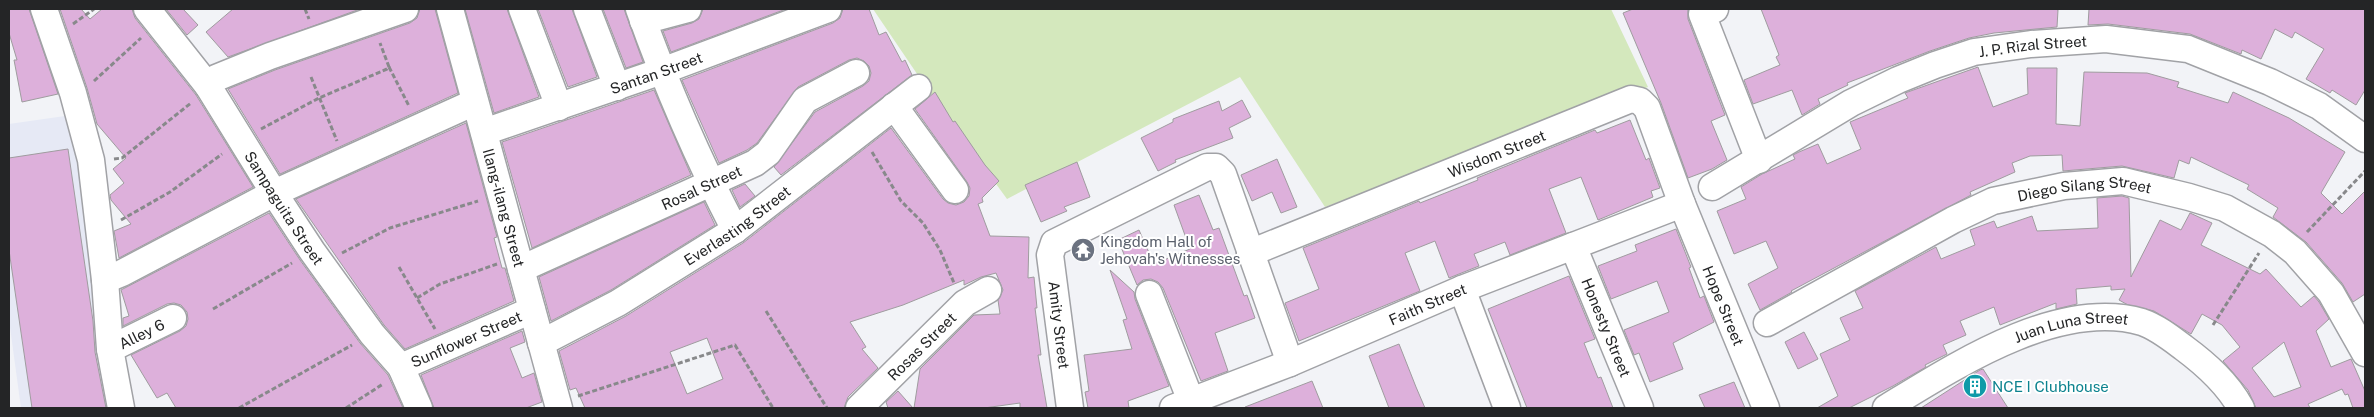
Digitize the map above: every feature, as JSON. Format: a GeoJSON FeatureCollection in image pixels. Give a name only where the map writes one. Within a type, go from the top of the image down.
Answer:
{"type":"FeatureCollection","features":[{"type":"Feature","properties":{"kind":"street"},"geometry":{"type":"LineString","coordinates":[[44,9],[73,96],[91,163],[110,350],[121,408]]}},
{"type":"Feature","properties":{"kind":"street"},"geometry":{"type":"LineString","coordinates":[[208,86],[216,78],[308,42],[405,9]]}},
{"type":"Feature","properties":{"kind":"street","name":"Ilang-ilang Street"},"geometry":{"type":"LineString","coordinates":[[450,9],[559,406]]}},
{"type":"Feature","properties":{"kind":"street"},"geometry":{"type":"LineString","coordinates":[[522,9],[559,107]]}},
{"type":"Feature","properties":{"kind":"street"},"geometry":{"type":"LineString","coordinates":[[588,9],[617,88]]}},
{"type":"Feature","properties":{"kind":"street"},"geometry":{"type":"LineString","coordinates":[[688,9],[641,15],[662,71],[711,184],[736,230]]}},
{"type":"Feature","properties":{"kind":"street","name":"Santan Street"},"geometry":{"type":"LineString","coordinates":[[484,132],[617,88],[828,9]]}},
{"type":"Feature","properties":{"kind":"street"},"geometry":{"type":"LineString","coordinates":[[1705,10],[1759,160]]}},
{"type":"Feature","properties":{"kind":"street","name":"Sampaguita Street"},"geometry":{"type":"LineString","coordinates":[[153,15],[208,86],[274,193],[317,257],[372,334],[401,367],[420,408]]}},
{"type":"Feature","properties":{"kind":"street","name":"J. P. Rizal Street"},"geometry":{"type":"LineString","coordinates":[[1712,187],[1851,103],[1935,65],[1974,52],[2106,39],[2188,49],[2270,82],[2319,106],[2365,139]]}},
{"type":"Feature","properties":{"kind":"street","name":"Rosal Street"},"geometry":{"type":"LineString","coordinates":[[519,263],[711,184],[755,163],[768,153],[805,100],[856,73]]}},
{"type":"Feature","properties":{"kind":"street","name":"Everlasting Street"},"geometry":{"type":"LineString","coordinates":[[541,343],[618,303],[736,230],[918,88]]}},
{"type":"Feature","properties":{"kind":"street","name":"Wisdom Street"},"geometry":{"type":"LineString","coordinates":[[1250,253],[1631,99],[1640,101],[1646,108],[1682,204]]}},
{"type":"Feature","properties":{"kind":"street"},"geometry":{"type":"LineString","coordinates":[[104,280],[122,273],[274,193],[475,102]]}},
{"type":"Feature","properties":{"kind":"street"},"geometry":{"type":"LineString","coordinates":[[894,106],[955,190]]}},
{"type":"Feature","properties":{"kind":"street","name":"Amity Street"},"geometry":{"type":"LineString","coordinates":[[1070,408],[1050,255],[1054,244],[1207,166],[1216,167],[1223,174],[1250,253]]}},
{"type":"Feature","properties":{"kind":"street","name":"Diego Silang Street"},"geometry":{"type":"LineString","coordinates":[[1767,323],[1953,220],[1993,201],[2064,186],[2123,181],[2225,208],[2282,242],[2331,293],[2365,353]]}},
{"type":"Feature","properties":{"kind":"street","name":"Faith Street"},"geometry":{"type":"LineString","coordinates":[[1182,405],[1290,363],[1462,290],[1682,204]]}},
{"type":"Feature","properties":{"kind":"street","name":"Hope Street"},"geometry":{"type":"LineString","coordinates":[[1682,204],[1766,408]]}},
{"type":"Feature","properties":{"kind":"street","name":"Honesty Street"},"geometry":{"type":"LineString","coordinates":[[1572,246],[1640,408]]}},
{"type":"Feature","properties":{"kind":"street"},"geometry":{"type":"LineString","coordinates":[[1250,253],[1290,363]]}},
{"type":"Feature","properties":{"kind":"street","name":"Rosas Street"},"geometry":{"type":"LineString","coordinates":[[859,408],[965,304],[988,290]]}},
{"type":"Feature","properties":{"kind":"street"},"geometry":{"type":"LineString","coordinates":[[1462,290],[1504,407]]}},
{"type":"Feature","properties":{"kind":"street"},"geometry":{"type":"LineString","coordinates":[[1149,294],[1182,405]]}},
{"type":"Feature","properties":{"kind":"street","name":"Sunflower Street"},"geometry":{"type":"LineString","coordinates":[[401,367],[532,310]]}},
{"type":"Feature","properties":{"kind":"street","name":"Alley 6"},"geometry":{"type":"LineString","coordinates":[[110,350],[173,318]]}},
{"type":"Feature","properties":{"kind":"street","name":"Juan Luna Street"},"geometry":{"type":"LineString","coordinates":[[1886,408],[1945,371],[2049,324],[2084,318],[2119,318],[2144,323],[2170,338],[2219,377],[2234,395],[2241,408]]}},
{"type":"Feature","properties":{"kind":"path"},"geometry":{"type":"LineString","coordinates":[[73,96],[93,82],[153,15]]}},
{"type":"Feature","properties":{"kind":"path"},"geometry":{"type":"LineString","coordinates":[[371,20],[389,67],[418,128]]}},
{"type":"Feature","properties":{"kind":"path"},"geometry":{"type":"LineString","coordinates":[[99,228],[127,218],[170,192],[242,139],[319,98],[389,67]]}},
{"type":"Feature","properties":{"kind":"path"},"geometry":{"type":"LineString","coordinates":[[310,77],[345,161]]}},
{"type":"Feature","properties":{"kind":"path"},"geometry":{"type":"LineString","coordinates":[[91,163],[122,158],[201,95],[208,86]]}},
{"type":"Feature","properties":{"kind":"path"},"geometry":{"type":"LineString","coordinates":[[861,134],[901,201],[910,211],[916,214],[940,250],[965,304]]}},
{"type":"Feature","properties":{"kind":"path"},"geometry":{"type":"LineString","coordinates":[[2213,325],[2282,242],[2365,171]]}},
{"type":"Feature","properties":{"kind":"path"},"geometry":{"type":"LineString","coordinates":[[213,309],[317,257],[390,228],[500,194]]}},
{"type":"Feature","properties":{"kind":"path"},"geometry":{"type":"LineString","coordinates":[[417,298],[440,284],[519,263]]}},
{"type":"Feature","properties":{"kind":"path"},"geometry":{"type":"LineString","coordinates":[[399,267],[446,348]]}},
{"type":"Feature","properties":{"kind":"path"},"geometry":{"type":"LineString","coordinates":[[766,311],[827,408]]}},
{"type":"Feature","properties":{"kind":"path"},"geometry":{"type":"LineString","coordinates":[[240,408],[372,334]]}},
{"type":"Feature","properties":{"kind":"path"},"geometry":{"type":"LineString","coordinates":[[559,406],[735,345],[773,408]]}},
{"type":"Feature","properties":{"kind":"path"},"geometry":{"type":"LineString","coordinates":[[346,408],[389,380],[401,367]]}},
{"type":"Feature","properties":{"kind":"shaded area"},"geometry":{"type":"Polygon","coordinates":[[[72,115],[114,408],[21,408],[9,320],[9,124],[72,115]]]}},
{"type":"Feature","properties":{"kind":"green space"},"geometry":{"type":"Polygon","coordinates":[[[873,9],[1611,9],[1648,87],[1325,207],[1240,77],[1007,199],[930,93],[873,9]]]}},
{"type":"Feature","properties":{"kind":"building"},"geometry":{"type":"Polygon","coordinates":[[[9,9],[29,9],[58,94],[22,102],[14,60],[17,60],[9,33],[9,9]]]}},
{"type":"Feature","properties":{"kind":"building"},"geometry":{"type":"Polygon","coordinates":[[[60,9],[81,9],[90,19],[102,9],[132,9],[135,18],[196,95],[253,187],[119,258],[114,231],[131,224],[111,200],[110,195],[124,183],[113,169],[126,158],[97,124],[87,88],[60,9]]]}},
{"type":"Feature","properties":{"kind":"building"},"geometry":{"type":"Polygon","coordinates":[[[166,9],[183,9],[198,25],[187,35],[166,9]]]}},
{"type":"Feature","properties":{"kind":"building"},"geometry":{"type":"Polygon","coordinates":[[[233,9],[360,9],[228,57],[206,32],[233,9]]]}},
{"type":"Feature","properties":{"kind":"building"},"geometry":{"type":"Polygon","coordinates":[[[420,9],[435,9],[458,93],[280,174],[228,89],[275,70],[410,23],[417,18],[420,9]]]}},
{"type":"Feature","properties":{"kind":"building"},"geometry":{"type":"Polygon","coordinates":[[[465,9],[507,9],[539,97],[494,113],[465,9]]]}},
{"type":"Feature","properties":{"kind":"building"},"geometry":{"type":"Polygon","coordinates":[[[538,9],[572,9],[597,77],[568,87],[538,9]]]}},
{"type":"Feature","properties":{"kind":"building"},"geometry":{"type":"Polygon","coordinates":[[[603,9],[624,9],[643,62],[626,68],[603,9]]]}},
{"type":"Feature","properties":{"kind":"building"},"geometry":{"type":"Polygon","coordinates":[[[703,9],[786,9],[671,52],[663,31],[692,23],[699,19],[703,9]]]}},
{"type":"Feature","properties":{"kind":"building"},"geometry":{"type":"Polygon","coordinates":[[[843,9],[869,9],[879,35],[886,32],[902,62],[905,60],[912,75],[781,175],[774,167],[815,112],[869,81],[871,73],[869,66],[857,58],[849,60],[798,87],[757,143],[747,150],[719,163],[682,80],[833,23],[840,18],[843,9]]]}},
{"type":"Feature","properties":{"kind":"building"},"geometry":{"type":"Polygon","coordinates":[[[1633,9],[1688,9],[1688,19],[1725,115],[1711,121],[1727,160],[1712,169],[1688,178],[1661,103],[1623,13],[1633,9]]]}},
{"type":"Feature","properties":{"kind":"building"},"geometry":{"type":"Polygon","coordinates":[[[1761,9],[2058,10],[2057,27],[1994,33],[1969,38],[1930,51],[1847,83],[1848,85],[1818,99],[1820,104],[1802,115],[1792,90],[1753,104],[1744,80],[1780,65],[1776,57],[1779,55],[1761,9]]]}},
{"type":"Feature","properties":{"kind":"building"},"geometry":{"type":"Polygon","coordinates":[[[2089,9],[2365,9],[2365,90],[2356,105],[2332,90],[2330,93],[2306,79],[2324,49],[2295,32],[2292,38],[2275,29],[2261,59],[2242,50],[2241,54],[2190,34],[2108,24],[2088,25],[2089,9]]]}},
{"type":"Feature","properties":{"kind":"building"},"geometry":{"type":"Polygon","coordinates":[[[1978,67],[1993,107],[2028,94],[2027,68],[2057,68],[2056,124],[2080,126],[2084,72],[2147,73],[2179,82],[2177,87],[2228,103],[2233,92],[2289,118],[2345,152],[2321,193],[2342,214],[2365,191],[2365,294],[2353,302],[2342,283],[2306,242],[2273,217],[2278,208],[2247,189],[2249,185],[2191,157],[2189,164],[2179,160],[2174,178],[2122,166],[2063,171],[2062,155],[2030,156],[2012,163],[2015,172],[1970,192],[1971,195],[1791,291],[1760,310],[1748,284],[1778,268],[1766,241],[1734,254],[1717,211],[1746,199],[1741,187],[1762,174],[1795,159],[1793,155],[1799,152],[1818,144],[1827,164],[1861,149],[1850,122],[1908,98],[1905,93],[1978,67]]]}},
{"type":"Feature","properties":{"kind":"building"},"geometry":{"type":"Polygon","coordinates":[[[654,90],[691,175],[532,248],[502,142],[654,90]]]}},
{"type":"Feature","properties":{"kind":"building"},"geometry":{"type":"Polygon","coordinates":[[[935,92],[953,122],[955,121],[985,165],[999,181],[982,198],[983,202],[978,204],[990,236],[1029,237],[1028,278],[1034,277],[1037,308],[1035,308],[1041,355],[1038,355],[1047,408],[1020,408],[1020,403],[984,408],[914,408],[920,369],[974,315],[1000,314],[998,300],[1003,290],[996,273],[981,277],[964,285],[964,280],[903,305],[850,322],[866,347],[862,349],[878,368],[848,397],[844,408],[585,408],[576,388],[570,390],[559,351],[626,316],[743,243],[891,128],[943,199],[948,203],[956,205],[964,202],[969,196],[970,188],[967,182],[915,109],[935,92]],[[707,338],[670,352],[687,394],[723,379],[707,338]]]}},
{"type":"Feature","properties":{"kind":"building"},"geometry":{"type":"Polygon","coordinates":[[[1242,100],[1251,117],[1229,128],[1233,138],[1175,160],[1176,162],[1158,171],[1141,138],[1173,122],[1173,119],[1219,101],[1222,111],[1242,100]]]}},
{"type":"Feature","properties":{"kind":"building"},"geometry":{"type":"Polygon","coordinates":[[[1630,120],[1646,160],[1649,158],[1660,188],[1651,191],[1653,197],[1598,220],[1581,177],[1549,189],[1566,233],[1510,255],[1505,242],[1474,254],[1479,266],[1449,278],[1435,241],[1405,253],[1420,291],[1299,341],[1285,303],[1319,289],[1303,248],[1419,201],[1420,203],[1478,180],[1477,178],[1595,130],[1597,133],[1630,120]]]}},
{"type":"Feature","properties":{"kind":"building"},"geometry":{"type":"Polygon","coordinates":[[[466,123],[497,237],[494,238],[502,268],[505,268],[514,301],[405,349],[384,325],[296,199],[466,123]]]}},
{"type":"Feature","properties":{"kind":"building"},"geometry":{"type":"Polygon","coordinates":[[[68,149],[93,321],[95,352],[106,408],[32,408],[9,250],[9,158],[68,149]]]}},
{"type":"Feature","properties":{"kind":"building"},"geometry":{"type":"Polygon","coordinates":[[[1277,159],[1297,207],[1281,213],[1272,192],[1252,201],[1241,175],[1277,159]]]}},
{"type":"Feature","properties":{"kind":"building"},"geometry":{"type":"Polygon","coordinates":[[[1077,162],[1090,197],[1064,207],[1067,211],[1041,222],[1025,185],[1077,162]]]}},
{"type":"Feature","properties":{"kind":"building"},"geometry":{"type":"Polygon","coordinates":[[[745,184],[755,196],[740,207],[732,190],[745,184]]]}},
{"type":"Feature","properties":{"kind":"building"},"geometry":{"type":"Polygon","coordinates":[[[1199,195],[1213,230],[1219,228],[1244,296],[1247,295],[1255,318],[1215,333],[1228,371],[1201,381],[1163,288],[1158,282],[1151,279],[1143,280],[1137,285],[1118,240],[1139,230],[1154,264],[1190,249],[1174,205],[1199,195]]]}},
{"type":"Feature","properties":{"kind":"building"},"geometry":{"type":"Polygon","coordinates":[[[2122,196],[2129,198],[2131,277],[2160,220],[2181,230],[2190,213],[2212,223],[2201,245],[2260,274],[2266,269],[2301,307],[2314,296],[2329,319],[2316,331],[2331,367],[2351,359],[2365,391],[2365,408],[2353,408],[2348,394],[2345,395],[2342,389],[2308,404],[2310,408],[2256,408],[2248,390],[2223,361],[2240,347],[2222,325],[2202,314],[2191,334],[2154,311],[2128,305],[2119,300],[2125,289],[2111,290],[2111,286],[2076,289],[2077,304],[2056,309],[2056,303],[2000,325],[1994,307],[1960,321],[1966,335],[1943,345],[1947,354],[1925,365],[1926,367],[1849,408],[1817,408],[1838,396],[1820,354],[1850,340],[1840,318],[1863,308],[1855,291],[1936,247],[1941,259],[1975,245],[1970,230],[1994,221],[1997,228],[2032,216],[2037,231],[2098,228],[2097,198],[2122,196]],[[2284,342],[2252,368],[2274,397],[2301,387],[2284,342]]]}},
{"type":"Feature","properties":{"kind":"building"},"geometry":{"type":"Polygon","coordinates":[[[704,202],[715,225],[611,290],[551,321],[539,277],[704,202]]]}},
{"type":"Feature","properties":{"kind":"building"},"geometry":{"type":"Polygon","coordinates":[[[269,213],[300,260],[360,343],[388,375],[403,408],[176,408],[167,393],[157,398],[131,355],[180,331],[186,326],[187,312],[181,305],[167,304],[123,326],[123,318],[129,316],[121,290],[269,213]]]}},
{"type":"Feature","properties":{"kind":"building"},"geometry":{"type":"Polygon","coordinates":[[[1676,229],[1691,267],[1689,268],[1700,298],[1704,296],[1714,322],[1673,343],[1683,369],[1650,382],[1639,353],[1634,355],[1624,330],[1669,312],[1657,281],[1611,299],[1598,266],[1637,251],[1635,245],[1676,229]]]}},
{"type":"Feature","properties":{"kind":"building"},"geometry":{"type":"Polygon","coordinates":[[[1110,270],[1134,292],[1135,299],[1169,386],[1128,401],[1129,408],[1088,408],[1085,392],[1089,391],[1084,355],[1132,349],[1123,320],[1127,319],[1110,270]]]}},
{"type":"Feature","properties":{"kind":"building"},"geometry":{"type":"Polygon","coordinates":[[[1569,276],[1595,339],[1584,343],[1598,378],[1601,377],[1613,408],[1527,408],[1488,309],[1569,276]]]}},
{"type":"Feature","properties":{"kind":"building"},"geometry":{"type":"Polygon","coordinates":[[[522,331],[525,342],[510,348],[522,378],[534,373],[542,402],[526,408],[434,408],[421,375],[522,331]]]}},
{"type":"Feature","properties":{"kind":"building"},"geometry":{"type":"Polygon","coordinates":[[[1804,332],[1818,359],[1798,369],[1785,342],[1804,332]]]}},
{"type":"Feature","properties":{"kind":"building"},"geometry":{"type":"Polygon","coordinates":[[[1399,344],[1425,408],[1389,408],[1369,356],[1399,344]]]}},
{"type":"Feature","properties":{"kind":"building","name":"NCE I Clubhouse"},"geometry":{"type":"Polygon","coordinates":[[[1983,369],[2008,408],[1921,408],[1980,370],[1983,369]]]}},
{"type":"Feature","properties":{"kind":"building"},"geometry":{"type":"Polygon","coordinates":[[[1312,381],[1323,408],[1245,408],[1245,407],[1312,381]]]}},
{"type":"Feature","properties":{"kind":"building"},"geometry":{"type":"Polygon","coordinates":[[[1734,382],[1745,408],[1705,408],[1699,395],[1734,382]]]}},
{"type":"Feature","properties":{"kind":"building"},"geometry":{"type":"Polygon","coordinates":[[[898,391],[913,408],[888,408],[886,402],[898,391]]]}},
{"type":"Feature","properties":{"kind":"place","name":"Kingdom Hall of Jehovah's Witnesses"},"geometry":{"type":"Point","coordinates":[1083,250]}},
{"type":"Feature","properties":{"kind":"place","name":"NCE I Clubhouse"},"geometry":{"type":"Point","coordinates":[1975,386]}}]}
